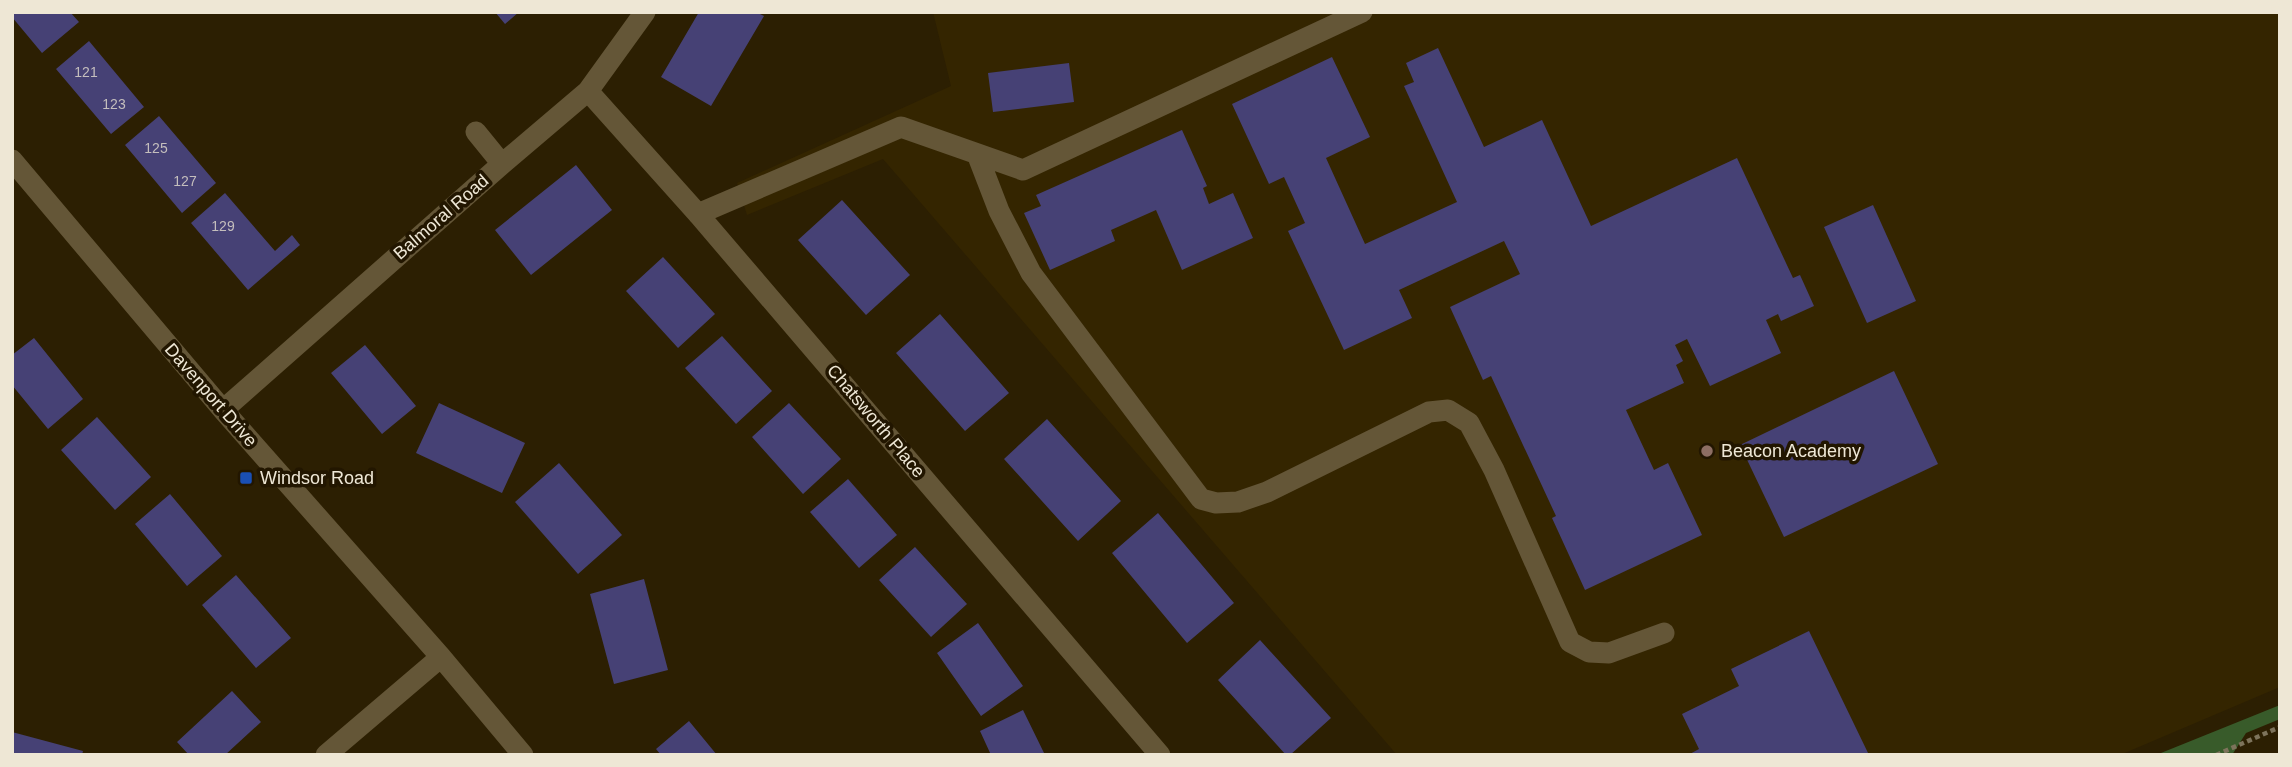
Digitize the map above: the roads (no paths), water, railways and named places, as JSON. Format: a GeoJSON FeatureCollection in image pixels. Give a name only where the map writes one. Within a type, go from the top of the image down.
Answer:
{"type":"FeatureCollection","features":[{"type":"Feature","properties":{"kind":"street","name":"Balmoral Road"},"geometry":{"type":"LineString","coordinates":[[223,410],[588,91],[645,12]]}},
{"type":"Feature","properties":{"kind":"street"},"geometry":{"type":"LineString","coordinates":[[698,214],[901,127],[1023,170],[1363,12]]}},
{"type":"Feature","properties":{"kind":"street","name":"Chatsworth Place"},"geometry":{"type":"LineString","coordinates":[[588,91],[698,214],[1160,755]]}},
{"type":"Feature","properties":{"kind":"street"},"geometry":{"type":"LineString","coordinates":[[476,132],[502,164]]}},
{"type":"Feature","properties":{"kind":"street"},"geometry":{"type":"LineString","coordinates":[[977,154],[999,211],[1031,273],[1201,499],[1216,503],[1238,502],[1268,492],[1429,412],[1448,410],[1469,423],[1476,434],[1570,642],[1589,652],[1609,653],[1664,633]]}},
{"type":"Feature","properties":{"kind":"street","name":"Davenport Drive"},"geometry":{"type":"LineString","coordinates":[[12,160],[223,410],[441,657],[523,755]]}},
{"type":"Feature","properties":{"kind":"street"},"geometry":{"type":"LineString","coordinates":[[326,755],[441,657]]}},
{"type":"Feature","properties":{"kind":"place","name":"Beacon Academy"},"geometry":{"type":"Point","coordinates":[1707,451]}},
{"type":"Feature","properties":{"kind":"place","name":"Windsor Road"},"geometry":{"type":"Point","coordinates":[246,478]}}]}
